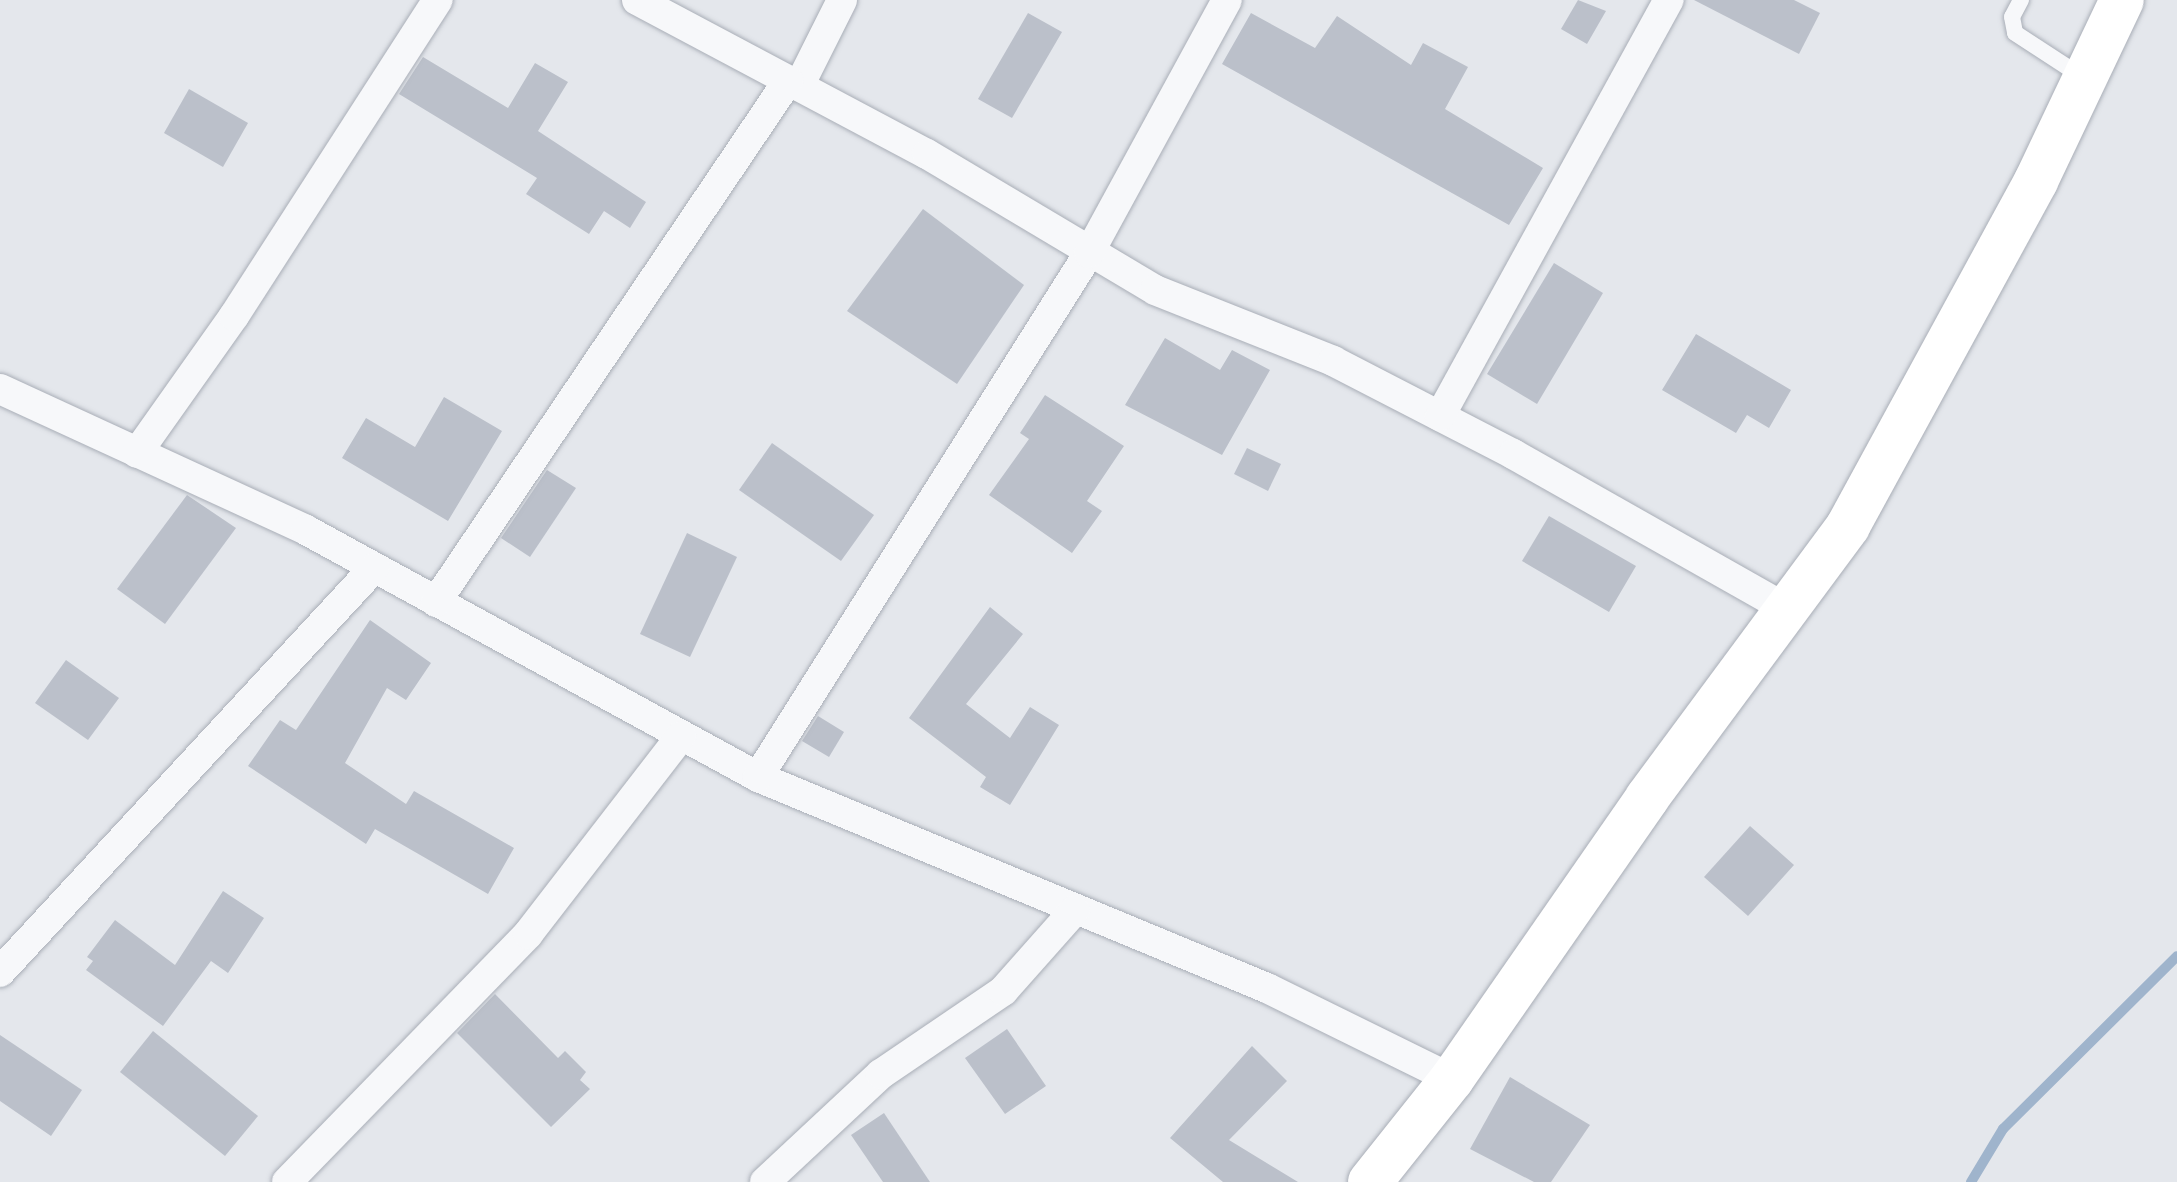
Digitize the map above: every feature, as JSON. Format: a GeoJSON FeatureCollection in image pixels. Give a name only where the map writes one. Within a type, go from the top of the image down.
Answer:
{"type":"FeatureCollection","features":[{"type":"Feature","properties":{"kind":"street"},"geometry":{"type":"LineString","coordinates":[[137,453],[234,316],[438,0]]}},
{"type":"Feature","properties":{"kind":"street"},"geometry":{"type":"LineString","coordinates":[[637,0],[927,154],[1155,290],[1333,361],[1440,416],[1789,610]]}},
{"type":"Feature","properties":{"kind":"street"},"geometry":{"type":"LineString","coordinates":[[436,602],[794,83],[842,0]]}},
{"type":"Feature","properties":{"kind":"street"},"geometry":{"type":"LineString","coordinates":[[758,777],[1089,253],[1227,0]]}},
{"type":"Feature","properties":{"kind":"street"},"geometry":{"type":"LineString","coordinates":[[1440,416],[1669,0]]}},
{"type":"Feature","properties":{"kind":"street"},"geometry":{"type":"LineString","coordinates":[[1370,1182],[1452,1079],[1647,798],[1789,610],[1848,526],[2085,79],[2122,0]]}},
{"type":"Feature","properties":{"kind":"street"},"geometry":{"type":"LineString","coordinates":[[0,389],[374,568],[758,777],[1267,988],[1452,1079]]}},
{"type":"Feature","properties":{"kind":"street"},"geometry":{"type":"LineString","coordinates":[[0,972],[374,568]]}},
{"type":"Feature","properties":{"kind":"street"},"geometry":{"type":"LineString","coordinates":[[287,1182],[528,934],[681,736]]}},
{"type":"Feature","properties":{"kind":"street"},"geometry":{"type":"LineString","coordinates":[[765,1182],[881,1074],[1003,991],[1075,910]]}},
{"type":"Feature","properties":{"kind":"lane"},"geometry":{"type":"LineString","coordinates":[[2021,0],[2012,17],[2015,33],[2085,79]]}},
{"type":"Feature","properties":{"kind":"building"},"geometry":{"type":"Polygon","coordinates":[[[1578,0],[1606,11],[1587,44],[1561,29],[1578,0]]]}},
{"type":"Feature","properties":{"kind":"building"},"geometry":{"type":"Polygon","coordinates":[[[1694,0],[1794,0],[1820,13],[1799,54],[1694,0]]]}},
{"type":"Feature","properties":{"kind":"building"},"geometry":{"type":"Polygon","coordinates":[[[1028,13],[1062,32],[1012,118],[978,99],[1028,13]]]}},
{"type":"Feature","properties":{"kind":"building"},"geometry":{"type":"Polygon","coordinates":[[[1251,13],[1315,48],[1337,16],[1411,65],[1423,43],[1468,67],[1445,109],[1543,168],[1509,225],[1222,64],[1251,13]]]}},
{"type":"Feature","properties":{"kind":"building"},"geometry":{"type":"Polygon","coordinates":[[[423,57],[508,108],[535,63],[568,82],[538,131],[646,202],[630,228],[604,211],[589,234],[526,194],[537,178],[399,94],[423,57]]]}},
{"type":"Feature","properties":{"kind":"building"},"geometry":{"type":"Polygon","coordinates":[[[189,89],[248,123],[223,167],[164,133],[189,89]]]}},
{"type":"Feature","properties":{"kind":"building"},"geometry":{"type":"Polygon","coordinates":[[[923,209],[1024,285],[957,384],[847,311],[923,209]]]}},
{"type":"Feature","properties":{"kind":"building"},"geometry":{"type":"Polygon","coordinates":[[[1554,263],[1603,293],[1537,404],[1487,374],[1554,263]]]}},
{"type":"Feature","properties":{"kind":"building"},"geometry":{"type":"Polygon","coordinates":[[[1696,334],[1791,390],[1769,428],[1747,415],[1736,433],[1662,390],[1696,334]]]}},
{"type":"Feature","properties":{"kind":"building"},"geometry":{"type":"Polygon","coordinates":[[[1165,338],[1220,370],[1232,350],[1270,370],[1222,455],[1125,405],[1165,338]]]}},
{"type":"Feature","properties":{"kind":"building"},"geometry":{"type":"Polygon","coordinates":[[[1045,395],[1124,446],[1087,501],[1102,511],[1072,553],[989,495],[1029,439],[1020,433],[1045,395]]]}},
{"type":"Feature","properties":{"kind":"building"},"geometry":{"type":"Polygon","coordinates":[[[444,397],[502,431],[448,521],[342,458],[366,418],[415,447],[444,397]]]}},
{"type":"Feature","properties":{"kind":"building"},"geometry":{"type":"Polygon","coordinates":[[[772,443],[874,515],[841,561],[739,490],[772,443]]]}},
{"type":"Feature","properties":{"kind":"building"},"geometry":{"type":"Polygon","coordinates":[[[1247,448],[1281,464],[1268,491],[1234,474],[1247,448]]]}},
{"type":"Feature","properties":{"kind":"building"},"geometry":{"type":"Polygon","coordinates":[[[547,470],[576,488],[530,557],[501,538],[547,470]]]}},
{"type":"Feature","properties":{"kind":"building"},"geometry":{"type":"Polygon","coordinates":[[[187,495],[236,528],[165,624],[117,589],[187,495]]]}},
{"type":"Feature","properties":{"kind":"building"},"geometry":{"type":"Polygon","coordinates":[[[1549,516],[1636,566],[1609,612],[1522,561],[1549,516]]]}},
{"type":"Feature","properties":{"kind":"building"},"geometry":{"type":"Polygon","coordinates":[[[687,533],[737,557],[690,657],[640,634],[687,533]]]}},
{"type":"Feature","properties":{"kind":"building"},"geometry":{"type":"Polygon","coordinates":[[[990,607],[1023,634],[966,704],[1010,738],[1030,707],[1059,725],[1010,805],[980,787],[986,777],[909,718],[990,607]]]}},
{"type":"Feature","properties":{"kind":"building"},"geometry":{"type":"Polygon","coordinates":[[[370,620],[431,663],[406,700],[387,688],[345,763],[406,804],[414,791],[514,848],[488,894],[375,829],[366,844],[248,766],[280,720],[296,730],[370,620]]]}},
{"type":"Feature","properties":{"kind":"building"},"geometry":{"type":"Polygon","coordinates":[[[66,660],[119,698],[88,740],[35,703],[66,660]]]}},
{"type":"Feature","properties":{"kind":"building"},"geometry":{"type":"Polygon","coordinates":[[[818,716],[844,732],[829,757],[802,741],[818,716]]]}},
{"type":"Feature","properties":{"kind":"building"},"geometry":{"type":"Polygon","coordinates":[[[1750,826],[1794,865],[1748,916],[1704,877],[1750,826]]]}},
{"type":"Feature","properties":{"kind":"building"},"geometry":{"type":"Polygon","coordinates":[[[223,891],[264,918],[228,973],[211,961],[163,1026],[86,970],[93,961],[87,957],[115,920],[175,965],[223,891]]]}},
{"type":"Feature","properties":{"kind":"building"},"geometry":{"type":"Polygon","coordinates":[[[495,994],[558,1058],[565,1051],[586,1072],[580,1080],[590,1089],[551,1127],[457,1033],[495,994]]]}},
{"type":"Feature","properties":{"kind":"building"},"geometry":{"type":"Polygon","coordinates":[[[1007,1029],[1046,1086],[1005,1114],[965,1058],[1007,1029]]]}},
{"type":"Feature","properties":{"kind":"building"},"geometry":{"type":"Polygon","coordinates":[[[153,1031],[258,1116],[225,1156],[120,1072],[153,1031]]]}},
{"type":"Feature","properties":{"kind":"building"},"geometry":{"type":"Polygon","coordinates":[[[0,1035],[82,1090],[51,1136],[0,1101],[0,1035]]]}},
{"type":"Feature","properties":{"kind":"building"},"geometry":{"type":"Polygon","coordinates":[[[1252,1046],[1287,1081],[1229,1140],[1298,1182],[1223,1182],[1170,1138],[1252,1046]]]}},
{"type":"Feature","properties":{"kind":"building"},"geometry":{"type":"Polygon","coordinates":[[[1510,1077],[1590,1125],[1551,1182],[1534,1182],[1470,1149],[1510,1077]]]}},
{"type":"Feature","properties":{"kind":"building"},"geometry":{"type":"Polygon","coordinates":[[[884,1113],[930,1182],[883,1182],[851,1135],[884,1113]]]}},
{"type":"Feature","properties":{"kind":"waterway"},"geometry":{"type":"LineString","coordinates":[[1971,1182],[2003,1129],[2177,956]]}}]}
